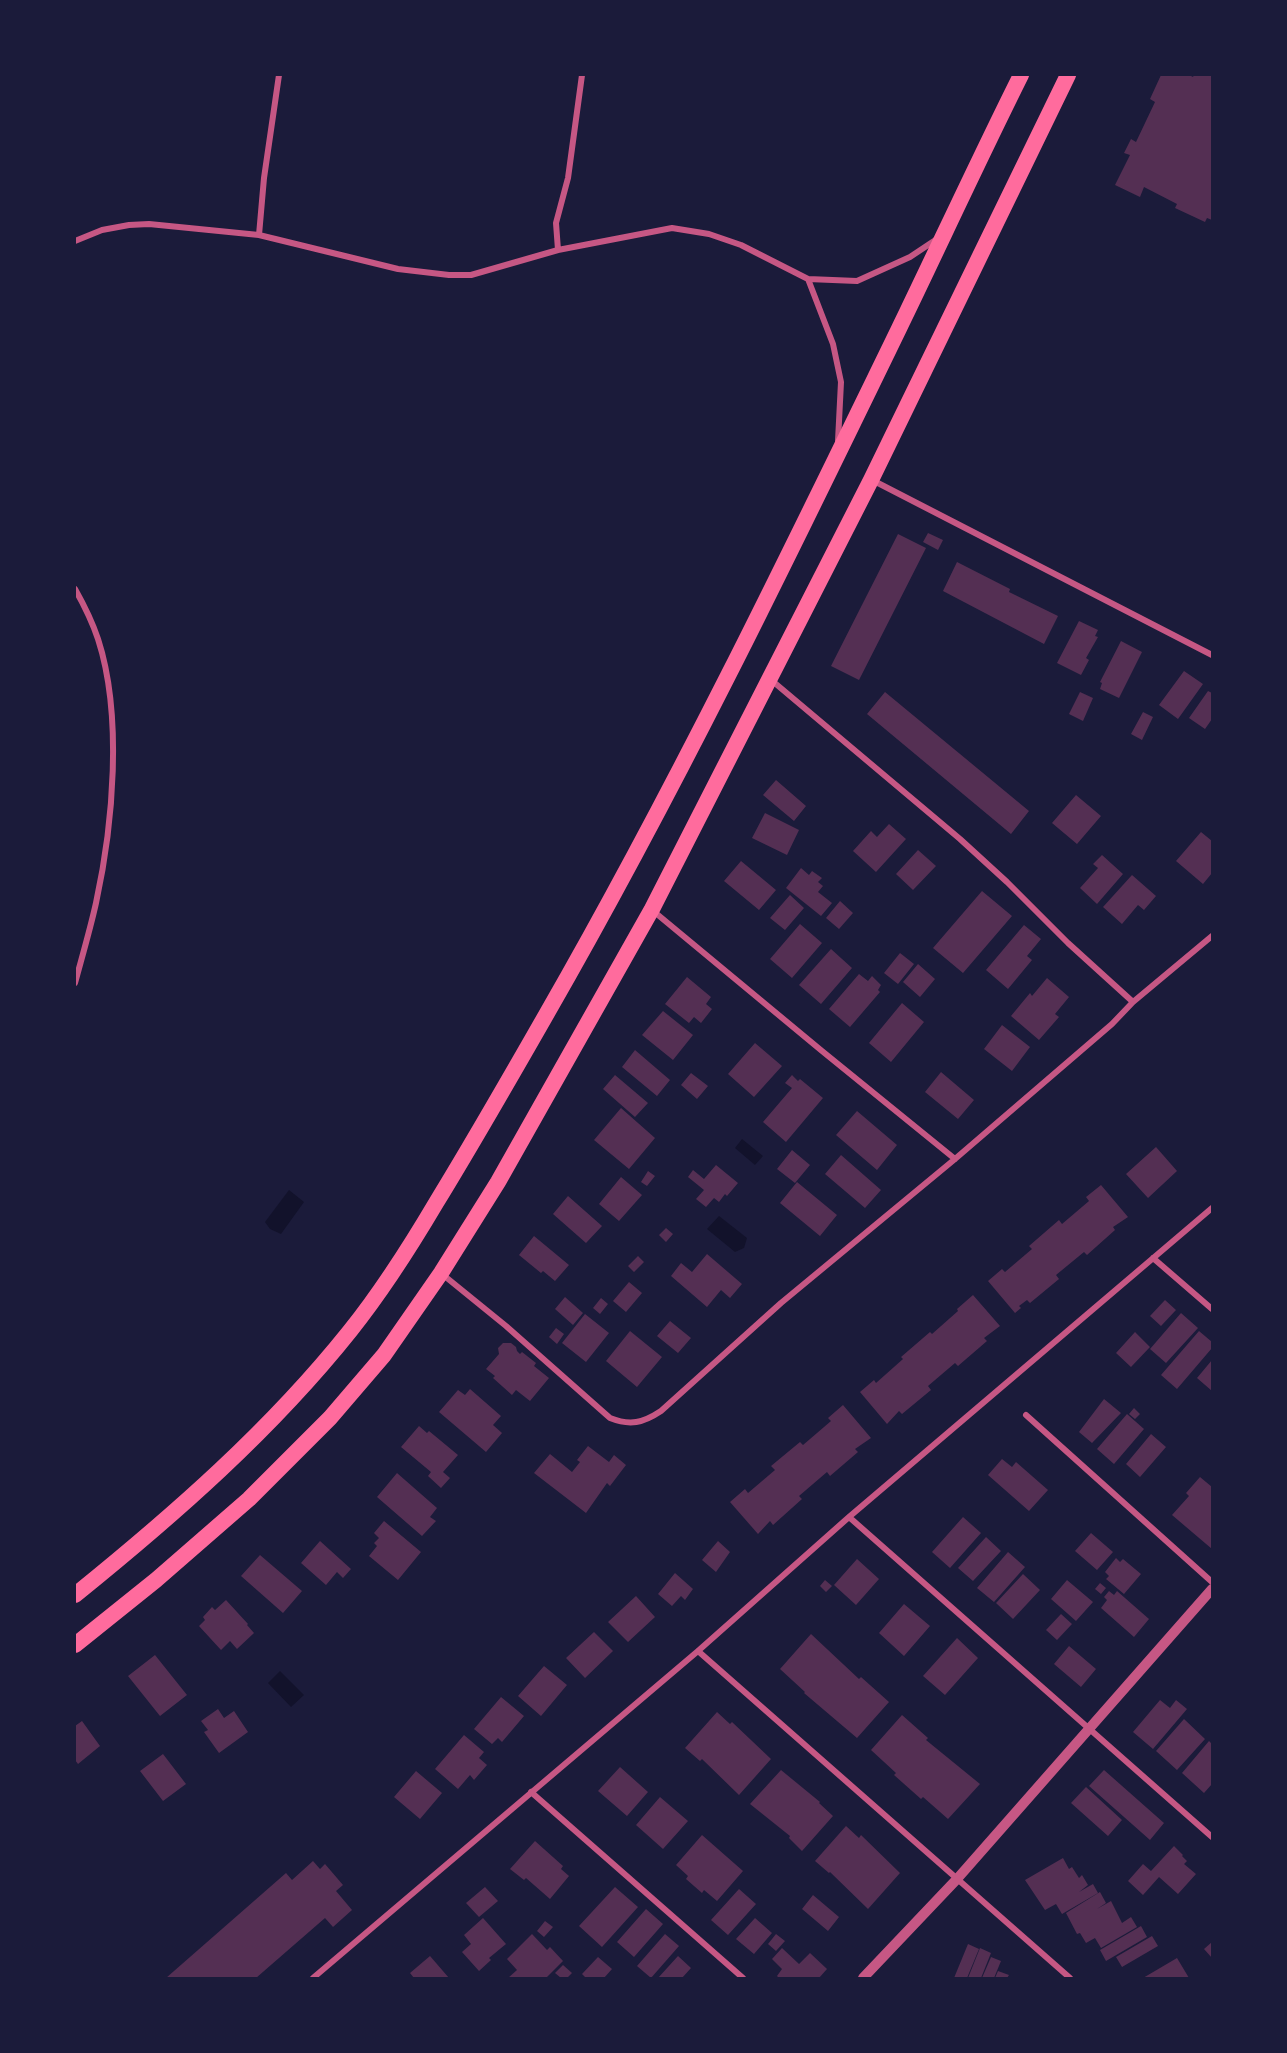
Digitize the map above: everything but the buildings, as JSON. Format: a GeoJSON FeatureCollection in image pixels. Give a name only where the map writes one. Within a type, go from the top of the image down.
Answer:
{"type":"FeatureCollection","features":[{"type":"Feature","properties":{"kind":"highway"},"geometry":{"type":"LineString","coordinates":[[75,1594],[180,1506],[271,1421],[354,1327],[403,1257],[487,1118],[589,940],[689,749],[837,456],[1021,75]]}},
{"type":"Feature","properties":{"kind":"highway"},"geometry":{"type":"LineString","coordinates":[[75,1645],[156,1580],[249,1499],[330,1418],[384,1355],[441,1273],[498,1182],[652,909],[871,480],[1068,75]]}},
{"type":"Feature","properties":{"kind":"street"},"geometry":{"type":"LineString","coordinates":[[259,235],[264,178],[279,75]]}},
{"type":"Feature","properties":{"kind":"street"},"geometry":{"type":"LineString","coordinates":[[558,250],[556,224],[568,178],[582,75]]}},
{"type":"Feature","properties":{"kind":"street"},"geometry":{"type":"LineString","coordinates":[[75,241],[102,230],[149,224],[259,235],[398,269],[449,275],[471,275],[558,250],[621,236],[672,228],[688,229],[741,245],[808,279],[857,281],[910,257],[945,234]]}},
{"type":"Feature","properties":{"kind":"street"},"geometry":{"type":"LineString","coordinates":[[808,279],[833,344],[842,382],[837,456]]}},
{"type":"Feature","properties":{"kind":"street"},"geometry":{"type":"LineString","coordinates":[[871,480],[1212,654]]}},
{"type":"Feature","properties":{"kind":"street"},"geometry":{"type":"LineString","coordinates":[[75,589],[99,640],[108,680],[112,732],[110,799],[105,845],[96,903],[76,972],[75,983]]}},
{"type":"Feature","properties":{"kind":"street"},"geometry":{"type":"LineString","coordinates":[[770,679],[960,839],[1133,1002]]}},
{"type":"Feature","properties":{"kind":"street"},"geometry":{"type":"LineString","coordinates":[[652,909],[955,1159]]}},
{"type":"Feature","properties":{"kind":"street"},"geometry":{"type":"LineString","coordinates":[[441,1273],[506,1326],[610,1418],[622,1423],[633,1424],[647,1421],[781,1303],[955,1159],[1112,1024],[1133,1002],[1212,936]]}},
{"type":"Feature","properties":{"kind":"street"},"geometry":{"type":"LineString","coordinates":[[313,1978],[698,1651],[849,1517],[1212,1208]]}},
{"type":"Feature","properties":{"kind":"street"},"geometry":{"type":"LineString","coordinates":[[1153,1258],[1212,1309]]}},
{"type":"Feature","properties":{"kind":"street"},"geometry":{"type":"LineString","coordinates":[[1026,1414],[1212,1582]]}},
{"type":"Feature","properties":{"kind":"street"},"geometry":{"type":"LineString","coordinates":[[849,1517],[1212,1837]]}},
{"type":"Feature","properties":{"kind":"street"},"geometry":{"type":"LineString","coordinates":[[863,1978],[957,1879],[1212,1589]]}},
{"type":"Feature","properties":{"kind":"street"},"geometry":{"type":"LineString","coordinates":[[698,1651],[1070,1978]]}},
{"type":"Feature","properties":{"kind":"street"},"geometry":{"type":"LineString","coordinates":[[531,1792],[742,1978]]}},
{"type":"Feature","properties":{"kind":"shaded area"},"geometry":{"type":"Polygon","coordinates":[[[742,1139],[763,1156],[755,1165],[735,1148],[742,1139]]]}},
{"type":"Feature","properties":{"kind":"shaded area"},"geometry":{"type":"Polygon","coordinates":[[[289,1190],[304,1202],[281,1234],[270,1229],[265,1222],[289,1190]]]}},
{"type":"Feature","properties":{"kind":"shaded area"},"geometry":{"type":"Polygon","coordinates":[[[719,1216],[747,1238],[744,1248],[735,1252],[707,1229],[719,1216]]]}},
{"type":"Feature","properties":{"kind":"shaded area"},"geometry":{"type":"Polygon","coordinates":[[[280,1671],[304,1695],[291,1707],[268,1683],[280,1671]]]}}]}
